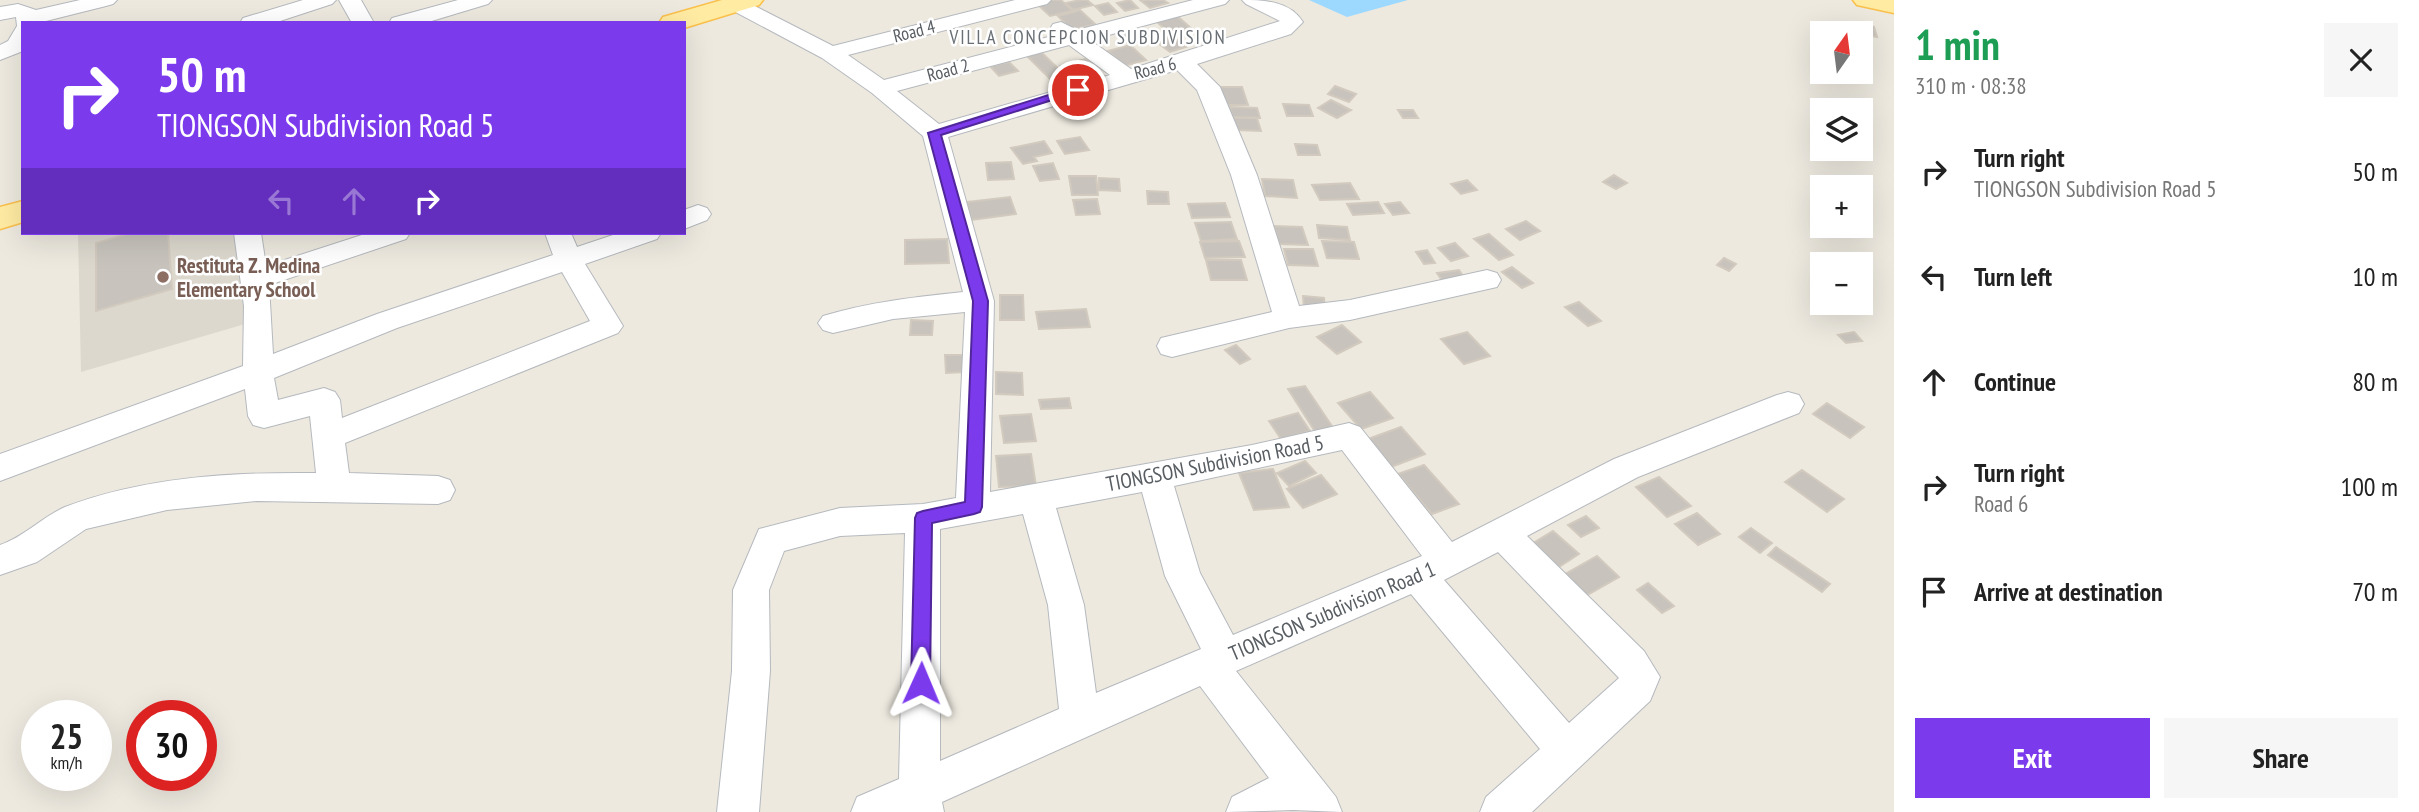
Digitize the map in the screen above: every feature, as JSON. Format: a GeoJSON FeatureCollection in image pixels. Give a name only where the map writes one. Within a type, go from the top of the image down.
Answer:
{"type":"FeatureCollection","features":[{"type":"Feature","properties":{"kind":"main road"},"geometry":{"type":"LineString","coordinates":[[1866,0],[1894,5]]}},
{"type":"Feature","properties":{"kind":"main road"},"geometry":{"type":"LineString","coordinates":[[679,21],[743,2]]}},
{"type":"Feature","properties":{"kind":"main road"},"geometry":{"type":"LineString","coordinates":[[0,218],[21,213]]}},
{"type":"Feature","properties":{"kind":"street"},"geometry":{"type":"LineString","coordinates":[[35,21],[106,0]]}},
{"type":"Feature","properties":{"kind":"street"},"geometry":{"type":"LineString","coordinates":[[257,21],[325,0]]}},
{"type":"Feature","properties":{"kind":"street"},"geometry":{"type":"LineString","coordinates":[[350,0],[362,21]]}},
{"type":"Feature","properties":{"kind":"street"},"geometry":{"type":"LineString","coordinates":[[407,21],[481,0]]}},
{"type":"Feature","properties":{"kind":"street","name":"Road 2"},"geometry":{"type":"LineString","coordinates":[[880,88],[1218,0]]}},
{"type":"Feature","properties":{"kind":"street","name":"Road 6"},"geometry":{"type":"LineString","coordinates":[[935,133],[1181,62],[1283,29],[1292,22],[1289,17],[1253,0]]}},
{"type":"Feature","properties":{"kind":"street"},"geometry":{"type":"LineString","coordinates":[[743,2],[830,53],[880,88],[935,133],[981,301],[974,507]]}},
{"type":"Feature","properties":{"kind":"street"},"geometry":{"type":"LineString","coordinates":[[1033,2],[1073,37],[1126,76]]}},
{"type":"Feature","properties":{"kind":"street","name":"Road 4"},"geometry":{"type":"LineString","coordinates":[[830,53],[1033,2]]}},
{"type":"Feature","properties":{"kind":"street"},"geometry":{"type":"LineString","coordinates":[[0,13],[23,10],[28,15],[26,21]]}},
{"type":"Feature","properties":{"kind":"street"},"geometry":{"type":"LineString","coordinates":[[0,53],[18,45],[21,36]]}},
{"type":"Feature","properties":{"kind":"street"},"geometry":{"type":"LineString","coordinates":[[1181,62],[1208,87],[1244,175],[1289,318]]}},
{"type":"Feature","properties":{"kind":"street"},"geometry":{"type":"LineString","coordinates":[[248,235],[258,306],[258,372],[264,416],[324,400],[334,486]]}},
{"type":"Feature","properties":{"kind":"street"},"geometry":{"type":"LineString","coordinates":[[254,280],[390,235]]}},
{"type":"Feature","properties":{"kind":"street"},"geometry":{"type":"LineString","coordinates":[[330,436],[608,326],[569,261],[559,235]]}},
{"type":"Feature","properties":{"kind":"street"},"geometry":{"type":"LineString","coordinates":[[0,468],[387,321],[642,235]]}},
{"type":"Feature","properties":{"kind":"street"},"geometry":{"type":"LineString","coordinates":[[1172,346],[1289,318],[1350,310],[1487,280]]}},
{"type":"Feature","properties":{"kind":"street"},"geometry":{"type":"LineString","coordinates":[[833,323],[893,309],[981,301]]}},
{"type":"Feature","properties":{"kind":"street","name":"TIONGSON Subdivision Road 1"},"geometry":{"type":"LineString","coordinates":[[872,812],[921,803],[1080,721],[1431,567],[1626,468],[1788,404]]}},
{"type":"Feature","properties":{"kind":"street","name":"TIONGSON Subdivision Road 5"},"geometry":{"type":"LineString","coordinates":[[738,812],[751,671],[751,590],[771,539],[840,522],[923,518],[974,507],[1036,499],[1349,436],[1431,567]]}},
{"type":"Feature","properties":{"kind":"street"},"geometry":{"type":"LineString","coordinates":[[1154,476],[1183,576],[1216,661],[1310,798],[1247,812]]}},
{"type":"Feature","properties":{"kind":"street"},"geometry":{"type":"LineString","coordinates":[[0,560],[23,552],[77,518],[132,503],[232,488],[334,486],[438,490]]}},
{"type":"Feature","properties":{"kind":"street"},"geometry":{"type":"LineString","coordinates":[[1036,499],[1066,605],[1080,721]]}},
{"type":"Feature","properties":{"kind":"street"},"geometry":{"type":"LineString","coordinates":[[921,803],[923,518]]}},
{"type":"Feature","properties":{"kind":"street"},"geometry":{"type":"LineString","coordinates":[[1500,532],[1631,663],[1641,677],[1636,688],[1500,812]]}},
{"type":"Feature","properties":{"kind":"street"},"geometry":{"type":"LineString","coordinates":[[1431,567],[1566,750]]}},
{"type":"Feature","properties":{"kind":"shaded area","name":"Restituta Z. Medina Elementary School"},"geometry":{"type":"Polygon","coordinates":[[[78,235],[241,235],[252,322],[81,372],[78,235]]]}},
{"type":"Feature","properties":{"kind":"water"},"geometry":{"type":"Polygon","coordinates":[[[1309,0],[1408,0],[1347,17],[1309,0]]]}},
{"type":"Feature","properties":{"kind":"building"},"geometry":{"type":"Polygon","coordinates":[[[1061,0],[1073,11],[1050,16],[1035,2],[1061,0]]]}},
{"type":"Feature","properties":{"kind":"building"},"geometry":{"type":"Polygon","coordinates":[[[1087,0],[1093,5],[1073,10],[1066,3],[1087,0]]]}},
{"type":"Feature","properties":{"kind":"building"},"geometry":{"type":"Polygon","coordinates":[[[1130,0],[1138,8],[1125,11],[1117,3],[1130,0]]]}},
{"type":"Feature","properties":{"kind":"building"},"geometry":{"type":"Polygon","coordinates":[[[1140,0],[1163,0],[1168,3],[1150,8],[1140,0]]]}},
{"type":"Feature","properties":{"kind":"building"},"geometry":{"type":"Polygon","coordinates":[[[1108,3],[1117,12],[1104,15],[1095,6],[1108,3]]]}},
{"type":"Feature","properties":{"kind":"building"},"geometry":{"type":"Polygon","coordinates":[[[1080,10],[1095,24],[1072,30],[1058,16],[1080,10]]]}},
{"type":"Feature","properties":{"kind":"building"},"geometry":{"type":"Polygon","coordinates":[[[1176,15],[1192,29],[1170,34],[1155,20],[1176,15]]]}},
{"type":"Feature","properties":{"kind":"building"},"geometry":{"type":"Polygon","coordinates":[[[1136,24],[1151,39],[1128,44],[1114,29],[1136,24]]]}},
{"type":"Feature","properties":{"kind":"building"},"geometry":{"type":"Polygon","coordinates":[[[1170,35],[1186,47],[1170,52],[1154,40],[1170,35]]]}},
{"type":"Feature","properties":{"kind":"building"},"geometry":{"type":"Polygon","coordinates":[[[1130,45],[1146,60],[1124,66],[1108,51],[1130,45]]]}},
{"type":"Feature","properties":{"kind":"building"},"geometry":{"type":"Polygon","coordinates":[[[1040,51],[1069,79],[1054,83],[1025,54],[1040,51]]]}},
{"type":"Feature","properties":{"kind":"building"},"geometry":{"type":"Polygon","coordinates":[[[1085,59],[1101,73],[1076,80],[1061,66],[1085,59]]]}},
{"type":"Feature","properties":{"kind":"building"},"geometry":{"type":"Polygon","coordinates":[[[1009,62],[1018,71],[999,76],[990,66],[1009,62]]]}},
{"type":"Feature","properties":{"kind":"building"},"geometry":{"type":"Polygon","coordinates":[[[1335,86],[1356,94],[1349,102],[1328,94],[1335,86]]]}},
{"type":"Feature","properties":{"kind":"building"},"geometry":{"type":"Polygon","coordinates":[[[1212,87],[1242,87],[1248,105],[1217,105],[1212,87]]]}},
{"type":"Feature","properties":{"kind":"building"},"geometry":{"type":"Polygon","coordinates":[[[1331,100],[1351,110],[1337,118],[1318,108],[1331,100]]]}},
{"type":"Feature","properties":{"kind":"building"},"geometry":{"type":"Polygon","coordinates":[[[1283,104],[1309,105],[1313,116],[1287,116],[1283,104]]]}},
{"type":"Feature","properties":{"kind":"building"},"geometry":{"type":"Polygon","coordinates":[[[1230,107],[1257,108],[1260,118],[1232,117],[1230,107]]]}},
{"type":"Feature","properties":{"kind":"building"},"geometry":{"type":"Polygon","coordinates":[[[1398,110],[1413,110],[1418,118],[1403,118],[1398,110]]]}},
{"type":"Feature","properties":{"kind":"building"},"geometry":{"type":"Polygon","coordinates":[[[1233,118],[1257,118],[1261,131],[1237,130],[1233,118]]]}},
{"type":"Feature","properties":{"kind":"building"},"geometry":{"type":"Polygon","coordinates":[[[1080,137],[1089,150],[1065,154],[1057,141],[1080,137]]]}},
{"type":"Feature","properties":{"kind":"building"},"geometry":{"type":"Polygon","coordinates":[[[1044,141],[1052,153],[1034,157],[1037,161],[1023,164],[1011,148],[1044,141]]]}},
{"type":"Feature","properties":{"kind":"building"},"geometry":{"type":"Polygon","coordinates":[[[1295,144],[1317,145],[1320,155],[1298,155],[1295,144]]]}},
{"type":"Feature","properties":{"kind":"building"},"geometry":{"type":"Polygon","coordinates":[[[1011,162],[1014,179],[988,180],[986,163],[1011,162]]]}},
{"type":"Feature","properties":{"kind":"building"},"geometry":{"type":"Polygon","coordinates":[[[1053,163],[1059,179],[1040,181],[1033,166],[1053,163]]]}},
{"type":"Feature","properties":{"kind":"building"},"geometry":{"type":"Polygon","coordinates":[[[1614,175],[1627,183],[1616,189],[1603,182],[1614,175]]]}},
{"type":"Feature","properties":{"kind":"building"},"geometry":{"type":"Polygon","coordinates":[[[1069,176],[1096,176],[1098,195],[1072,195],[1069,176]]]}},
{"type":"Feature","properties":{"kind":"building"},"geometry":{"type":"Polygon","coordinates":[[[1099,178],[1119,179],[1120,191],[1099,190],[1099,178]]]}},
{"type":"Feature","properties":{"kind":"building"},"geometry":{"type":"Polygon","coordinates":[[[1262,179],[1293,180],[1297,198],[1265,196],[1262,179]]]}},
{"type":"Feature","properties":{"kind":"building"},"geometry":{"type":"Polygon","coordinates":[[[1467,180],[1477,190],[1461,194],[1451,184],[1467,180]]]}},
{"type":"Feature","properties":{"kind":"building"},"geometry":{"type":"Polygon","coordinates":[[[1350,183],[1359,199],[1320,200],[1312,185],[1350,183]]]}},
{"type":"Feature","properties":{"kind":"building"},"geometry":{"type":"Polygon","coordinates":[[[1147,191],[1168,192],[1169,204],[1148,204],[1147,191]]]}},
{"type":"Feature","properties":{"kind":"building"},"geometry":{"type":"Polygon","coordinates":[[[1010,197],[1016,214],[972,220],[966,202],[1010,197]]]}},
{"type":"Feature","properties":{"kind":"building"},"geometry":{"type":"Polygon","coordinates":[[[1097,199],[1100,214],[1076,215],[1073,200],[1097,199]]]}},
{"type":"Feature","properties":{"kind":"building"},"geometry":{"type":"Polygon","coordinates":[[[1378,202],[1384,213],[1353,215],[1347,204],[1378,202]]]}},
{"type":"Feature","properties":{"kind":"building"},"geometry":{"type":"Polygon","coordinates":[[[1400,202],[1409,213],[1393,215],[1385,204],[1400,202]]]}},
{"type":"Feature","properties":{"kind":"building"},"geometry":{"type":"Polygon","coordinates":[[[1225,203],[1230,217],[1192,218],[1188,204],[1225,203]]]}},
{"type":"Feature","properties":{"kind":"building"},"geometry":{"type":"Polygon","coordinates":[[[1526,221],[1540,231],[1520,240],[1506,229],[1526,221]]]}},
{"type":"Feature","properties":{"kind":"building"},"geometry":{"type":"Polygon","coordinates":[[[1231,222],[1237,239],[1201,241],[1195,223],[1231,222]]]}},
{"type":"Feature","properties":{"kind":"building"},"geometry":{"type":"Polygon","coordinates":[[[1317,225],[1347,227],[1350,240],[1319,238],[1317,225]]]}},
{"type":"Feature","properties":{"kind":"building"},"geometry":{"type":"Polygon","coordinates":[[[1274,226],[1302,227],[1308,245],[1279,244],[1274,226]]]}},
{"type":"Feature","properties":{"kind":"building"},"geometry":{"type":"Polygon","coordinates":[[[1489,234],[1513,255],[1499,260],[1474,239],[1489,234]]]}},
{"type":"Feature","properties":{"kind":"building"},"geometry":{"type":"Polygon","coordinates":[[[124,235],[168,235],[172,289],[96,311],[96,243],[124,235]]]}},
{"type":"Feature","properties":{"kind":"building"},"geometry":{"type":"Polygon","coordinates":[[[947,239],[949,263],[905,264],[905,240],[947,239]]]}},
{"type":"Feature","properties":{"kind":"building"},"geometry":{"type":"Polygon","coordinates":[[[1239,241],[1245,257],[1205,258],[1200,242],[1239,241]]]}},
{"type":"Feature","properties":{"kind":"building"},"geometry":{"type":"Polygon","coordinates":[[[1322,241],[1354,242],[1359,259],[1327,258],[1322,241]]]}},
{"type":"Feature","properties":{"kind":"building"},"geometry":{"type":"Polygon","coordinates":[[[1455,243],[1468,256],[1451,261],[1438,248],[1455,243]]]}},
{"type":"Feature","properties":{"kind":"building"},"geometry":{"type":"Polygon","coordinates":[[[1284,249],[1313,249],[1318,266],[1288,265],[1284,249]]]}},
{"type":"Feature","properties":{"kind":"building"},"geometry":{"type":"Polygon","coordinates":[[[1427,250],[1435,263],[1424,264],[1416,252],[1427,250]]]}},
{"type":"Feature","properties":{"kind":"building"},"geometry":{"type":"Polygon","coordinates":[[[1724,258],[1736,264],[1729,271],[1717,265],[1724,258]]]}},
{"type":"Feature","properties":{"kind":"building"},"geometry":{"type":"Polygon","coordinates":[[[1206,260],[1241,260],[1247,280],[1211,280],[1206,260]]]}},
{"type":"Feature","properties":{"kind":"building"},"geometry":{"type":"Polygon","coordinates":[[[1512,267],[1533,283],[1522,288],[1502,272],[1512,267]]]}},
{"type":"Feature","properties":{"kind":"building"},"geometry":{"type":"Polygon","coordinates":[[[1459,270],[1468,283],[1446,286],[1437,273],[1459,270]]]}},
{"type":"Feature","properties":{"kind":"building"},"geometry":{"type":"Polygon","coordinates":[[[1000,295],[1023,295],[1024,320],[1000,320],[1000,295]]]}},
{"type":"Feature","properties":{"kind":"building"},"geometry":{"type":"Polygon","coordinates":[[[1303,296],[1324,298],[1325,310],[1304,308],[1303,296]]]}},
{"type":"Feature","properties":{"kind":"building"},"geometry":{"type":"Polygon","coordinates":[[[1579,302],[1601,321],[1588,326],[1565,307],[1579,302]]]}},
{"type":"Feature","properties":{"kind":"building"},"geometry":{"type":"Polygon","coordinates":[[[1086,309],[1090,327],[1039,329],[1036,312],[1086,309]]]}},
{"type":"Feature","properties":{"kind":"building"},"geometry":{"type":"Polygon","coordinates":[[[911,320],[933,321],[932,335],[910,335],[911,320]]]}},
{"type":"Feature","properties":{"kind":"building"},"geometry":{"type":"Polygon","coordinates":[[[1342,325],[1361,342],[1337,354],[1317,337],[1342,325]]]}},
{"type":"Feature","properties":{"kind":"building"},"geometry":{"type":"Polygon","coordinates":[[[1467,332],[1490,356],[1464,364],[1441,339],[1467,332]]]}},
{"type":"Feature","properties":{"kind":"building"},"geometry":{"type":"Polygon","coordinates":[[[1854,332],[1862,341],[1846,343],[1838,335],[1854,332]]]}},
{"type":"Feature","properties":{"kind":"building"},"geometry":{"type":"Polygon","coordinates":[[[1236,345],[1250,359],[1240,364],[1225,350],[1236,345]]]}},
{"type":"Feature","properties":{"kind":"building"},"geometry":{"type":"Polygon","coordinates":[[[945,355],[964,355],[965,372],[946,373],[945,355]]]}},
{"type":"Feature","properties":{"kind":"building"},"geometry":{"type":"Polygon","coordinates":[[[996,372],[1022,373],[1023,395],[996,394],[996,372]]]}},
{"type":"Feature","properties":{"kind":"building"},"geometry":{"type":"Polygon","coordinates":[[[1305,386],[1334,429],[1316,433],[1288,389],[1305,386]]]}},
{"type":"Feature","properties":{"kind":"building"},"geometry":{"type":"Polygon","coordinates":[[[1370,392],[1393,418],[1361,429],[1338,403],[1370,392]]]}},
{"type":"Feature","properties":{"kind":"building"},"geometry":{"type":"Polygon","coordinates":[[[1069,398],[1071,408],[1041,409],[1039,400],[1069,398]]]}},
{"type":"Feature","properties":{"kind":"building"},"geometry":{"type":"Polygon","coordinates":[[[1827,403],[1864,427],[1850,438],[1813,414],[1827,403]]]}},
{"type":"Feature","properties":{"kind":"building"},"geometry":{"type":"Polygon","coordinates":[[[1298,413],[1310,431],[1281,439],[1269,421],[1298,413]]]}},
{"type":"Feature","properties":{"kind":"building"},"geometry":{"type":"Polygon","coordinates":[[[1031,414],[1036,441],[1004,443],[1000,416],[1031,414]]]}},
{"type":"Feature","properties":{"kind":"building"},"geometry":{"type":"Polygon","coordinates":[[[1401,427],[1425,454],[1391,467],[1368,439],[1401,427]]]}},
{"type":"Feature","properties":{"kind":"building"},"geometry":{"type":"Polygon","coordinates":[[[1031,454],[1036,486],[999,487],[996,456],[1031,454]]]}},
{"type":"Feature","properties":{"kind":"building"},"geometry":{"type":"Polygon","coordinates":[[[1305,461],[1316,473],[1289,486],[1277,473],[1305,461]]]}},
{"type":"Feature","properties":{"kind":"building"},"geometry":{"type":"Polygon","coordinates":[[[1424,465],[1459,504],[1432,514],[1398,474],[1424,465]]]}},
{"type":"Feature","properties":{"kind":"building"},"geometry":{"type":"Polygon","coordinates":[[[1273,469],[1289,507],[1254,510],[1239,473],[1273,469]]]}},
{"type":"Feature","properties":{"kind":"building"},"geometry":{"type":"Polygon","coordinates":[[[1802,470],[1844,499],[1827,512],[1785,482],[1802,470]]]}},
{"type":"Feature","properties":{"kind":"building"},"geometry":{"type":"Polygon","coordinates":[[[1321,475],[1337,494],[1303,508],[1287,489],[1321,475]]]}},
{"type":"Feature","properties":{"kind":"building"},"geometry":{"type":"Polygon","coordinates":[[[1659,477],[1691,506],[1667,517],[1636,487],[1659,477]]]}},
{"type":"Feature","properties":{"kind":"building"},"geometry":{"type":"Polygon","coordinates":[[[1697,513],[1720,534],[1698,545],[1675,524],[1697,513]]]}},
{"type":"Feature","properties":{"kind":"building"},"geometry":{"type":"Polygon","coordinates":[[[1586,516],[1599,528],[1581,537],[1568,525],[1586,516]]]}},
{"type":"Feature","properties":{"kind":"building"},"geometry":{"type":"Polygon","coordinates":[[[1751,528],[1772,543],[1760,553],[1739,537],[1751,528]]]}},
{"type":"Feature","properties":{"kind":"building"},"geometry":{"type":"Polygon","coordinates":[[[1553,531],[1579,554],[1556,569],[1530,545],[1553,531]]]}},
{"type":"Feature","properties":{"kind":"building"},"geometry":{"type":"Polygon","coordinates":[[[1776,547],[1830,584],[1822,592],[1768,555],[1776,547]]]}},
{"type":"Feature","properties":{"kind":"building"},"geometry":{"type":"Polygon","coordinates":[[[1597,556],[1619,577],[1582,598],[1560,577],[1597,556]]]}},
{"type":"Feature","properties":{"kind":"building"},"geometry":{"type":"Polygon","coordinates":[[[1648,583],[1674,606],[1662,613],[1637,590],[1648,583]]]}},
{"type":"Feature","properties":{"kind":"place","name":"Restituta Z. Medina Elementary School"},"geometry":{"type":"Point","coordinates":[163,277]}},
{"type":"Feature","properties":{"kind":"district","name":"VILLA CONCEPCION SUBDIVISION"},"geometry":{"type":"Point","coordinates":[1088,37]}},
{"type":"Feature","properties":{"kind":"route"},"geometry":{"type":"LineString","coordinates":[[921,683],[923,518],[974,507],[981,301],[935,133],[1078,90]]}}]}
